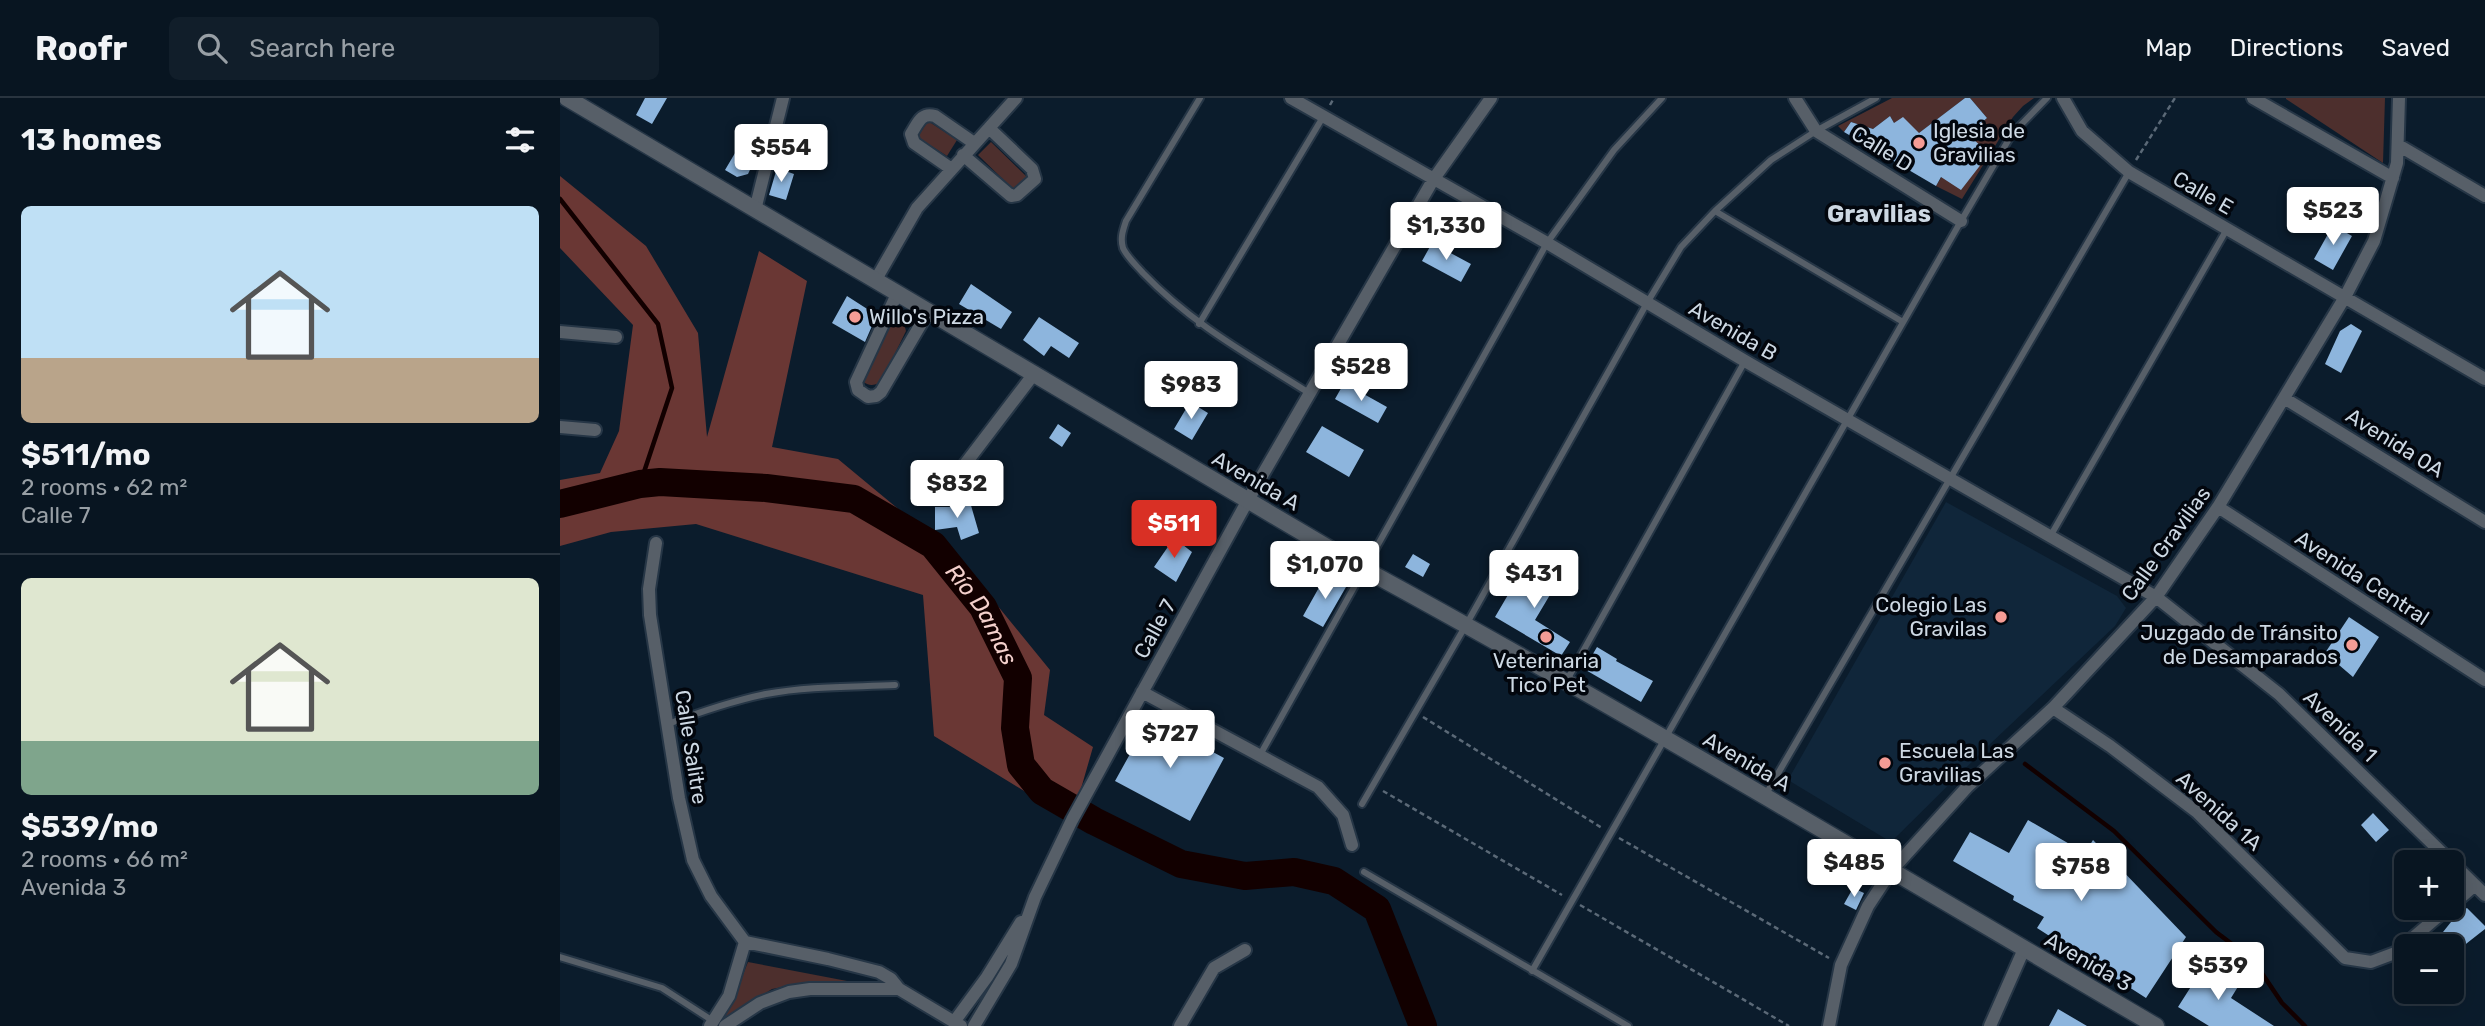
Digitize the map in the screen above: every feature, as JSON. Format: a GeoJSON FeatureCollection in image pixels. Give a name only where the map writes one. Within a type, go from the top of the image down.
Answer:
{"type":"FeatureCollection","features":[{"type":"Feature","properties":{"kind":"street","name":"Avenida A"},"geometry":{"type":"LineString","coordinates":[[567,98],[1364,569],[1664,738],[1891,871]]}},
{"type":"Feature","properties":{"kind":"street"},"geometry":{"type":"LineString","coordinates":[[755,210],[783,98]]}},
{"type":"Feature","properties":{"kind":"street"},"geometry":{"type":"LineString","coordinates":[[875,281],[917,208],[1016,98]]}},
{"type":"Feature","properties":{"kind":"street","name":"Avenida B"},"geometry":{"type":"LineString","coordinates":[[1291,98],[1547,243],[1745,361],[2156,597]]}},
{"type":"Feature","properties":{"kind":"street","name":"Calle 7"},"geometry":{"type":"LineString","coordinates":[[958,1024],[1035,897],[1087,792],[1309,393],[1433,180],[1491,98]]}},
{"type":"Feature","properties":{"kind":"street","name":"Calle D"},"geometry":{"type":"LineString","coordinates":[[1795,98],[1816,131],[1961,221]]}},
{"type":"Feature","properties":{"kind":"street","name":"Calle E"},"geometry":{"type":"LineString","coordinates":[[2063,98],[2082,131],[2129,172],[2485,379]]}},
{"type":"Feature","properties":{"kind":"street"},"geometry":{"type":"LineString","coordinates":[[2253,98],[2393,178]]}},
{"type":"Feature","properties":{"kind":"street","name":"Calle Gravilias"},"geometry":{"type":"LineString","coordinates":[[1829,1026],[1841,965],[1868,906],[1891,871],[1968,786],[2053,708],[2156,597],[2218,507],[2345,297],[2374,240],[2393,178],[2398,145],[2399,98]]}},
{"type":"Feature","properties":{"kind":"street"},"geometry":{"type":"LineString","coordinates":[[950,169],[914,143],[911,134],[920,118],[929,114],[935,116],[974,143]]}},
{"type":"Feature","properties":{"kind":"street"},"geometry":{"type":"LineString","coordinates":[[963,155],[1011,196],[1017,195],[1035,178],[1032,169],[989,128]]}},
{"type":"Feature","properties":{"kind":"street"},"geometry":{"type":"LineString","coordinates":[[2398,145],[2485,196]]}},
{"type":"Feature","properties":{"kind":"street"},"geometry":{"type":"LineString","coordinates":[[897,294],[856,382],[858,390],[869,397],[876,396],[881,391],[928,312]]}},
{"type":"Feature","properties":{"kind":"street"},"geometry":{"type":"LineString","coordinates":[[560,332],[616,337]]}},
{"type":"Feature","properties":{"kind":"street"},"geometry":{"type":"LineString","coordinates":[[953,480],[1032,375]]}},
{"type":"Feature","properties":{"kind":"street","name":"Avenida 0A"},"geometry":{"type":"LineString","coordinates":[[2284,398],[2485,522]]}},
{"type":"Feature","properties":{"kind":"street"},"geometry":{"type":"LineString","coordinates":[[560,426],[595,430]]}},
{"type":"Feature","properties":{"kind":"street","name":"Avenida Central"},"geometry":{"type":"LineString","coordinates":[[2218,507],[2485,680]]}},
{"type":"Feature","properties":{"kind":"street","name":"Calle Salitre"},"geometry":{"type":"LineString","coordinates":[[656,543],[649,589],[650,615],[679,797],[694,860],[711,896],[745,942]]}},
{"type":"Feature","properties":{"kind":"street","name":"Avenida 1"},"geometry":{"type":"LineString","coordinates":[[2156,597],[2279,694],[2485,895]]}},
{"type":"Feature","properties":{"kind":"street"},"geometry":{"type":"LineString","coordinates":[[1142,692],[1318,788],[1343,815],[1352,845]]}},
{"type":"Feature","properties":{"kind":"street","name":"Avenida 1A"},"geometry":{"type":"LineString","coordinates":[[2053,708],[2110,746],[2197,813],[2345,958],[2371,962],[2395,953],[2434,920]]}},
{"type":"Feature","properties":{"kind":"street","name":"Avenida 3"},"geometry":{"type":"LineString","coordinates":[[1891,871],[2156,1026]]}},
{"type":"Feature","properties":{"kind":"street"},"geometry":{"type":"LineString","coordinates":[[2464,895],[2475,885]]}},
{"type":"Feature","properties":{"kind":"street","name":"Calle 7"},"geometry":{"type":"LineString","coordinates":[[974,1026],[1011,964],[1035,897]]}},
{"type":"Feature","properties":{"kind":"street"},"geometry":{"type":"LineString","coordinates":[[716,1024],[729,996],[745,942],[879,972],[891,979],[899,989],[958,1024]]}},
{"type":"Feature","properties":{"kind":"street"},"geometry":{"type":"LineString","coordinates":[[1990,1026],[2024,949]]}},
{"type":"Feature","properties":{"kind":"street"},"geometry":{"type":"LineString","coordinates":[[1180,1026],[1214,968],[1245,950]]}},
{"type":"Feature","properties":{"kind":"street"},"geometry":{"type":"LineString","coordinates":[[716,1024],[789,992],[810,989],[899,989]]}},
{"type":"Feature","properties":{"kind":"lane"},"geometry":{"type":"LineString","coordinates":[[1200,98],[1126,222],[1122,234],[1123,247],[1131,260],[1163,293],[1199,324],[1309,393]]}},
{"type":"Feature","properties":{"kind":"lane"},"geometry":{"type":"LineString","coordinates":[[1259,755],[1547,243],[1614,150],[1662,98]]}},
{"type":"Feature","properties":{"kind":"lane"},"geometry":{"type":"LineString","coordinates":[[1362,804],[1681,247],[1715,211],[1771,160],[1876,98]]}},
{"type":"Feature","properties":{"kind":"lane"},"geometry":{"type":"LineString","coordinates":[[1532,971],[2012,134],[2047,98]]}},
{"type":"Feature","properties":{"kind":"lane"},"geometry":{"type":"LineString","coordinates":[[1199,324],[1322,117]]}},
{"type":"Feature","properties":{"kind":"lane"},"geometry":{"type":"LineString","coordinates":[[1765,796],[2129,172]]}},
{"type":"Feature","properties":{"kind":"lane"},"geometry":{"type":"LineString","coordinates":[[1715,211],[1903,322]]}},
{"type":"Feature","properties":{"kind":"lane"},"geometry":{"type":"LineString","coordinates":[[2051,535],[2227,229]]}},
{"type":"Feature","properties":{"kind":"lane"},"geometry":{"type":"LineString","coordinates":[[1566,682],[1745,361]]}},
{"type":"Feature","properties":{"kind":"lane"},"geometry":{"type":"LineString","coordinates":[[668,724],[704,710],[767,694],[835,687],[895,685]]}},
{"type":"Feature","properties":{"kind":"lane"},"geometry":{"type":"LineString","coordinates":[[1364,872],[1628,1026]]}},
{"type":"Feature","properties":{"kind":"lane"},"geometry":{"type":"LineString","coordinates":[[560,957],[662,988],[716,1024]]}},
{"type":"Feature","properties":{"kind":"path"},"geometry":{"type":"LineString","coordinates":[[2129,172],[2175,98]]}},
{"type":"Feature","properties":{"kind":"path"},"geometry":{"type":"LineString","coordinates":[[1416,713],[1611,834],[1841,965]]}},
{"type":"Feature","properties":{"kind":"shaded area"},"geometry":{"type":"Polygon","coordinates":[[[1892,98],[1965,98],[1914,137],[1894,123],[1890,116],[1873,129],[1851,122],[1844,132],[1838,126],[1892,98]]]}},
{"type":"Feature","properties":{"kind":"shaded area"},"geometry":{"type":"Polygon","coordinates":[[[1970,98],[2034,98],[2013,117],[1962,199],[1936,186],[1968,134],[1987,118],[1970,98]]]}},
{"type":"Feature","properties":{"kind":"shaded area"},"geometry":{"type":"Polygon","coordinates":[[[2385,98],[2383,163],[2286,99],[2385,98]]]}},
{"type":"Feature","properties":{"kind":"shaded area"},"geometry":{"type":"Polygon","coordinates":[[[928,121],[957,140],[947,156],[917,137],[928,121]]]}},
{"type":"Feature","properties":{"kind":"shaded area"},"geometry":{"type":"Polygon","coordinates":[[[991,142],[1027,177],[1014,190],[978,155],[991,142]]]}},
{"type":"Feature","properties":{"kind":"shaded area"},"geometry":{"type":"Polygon","coordinates":[[[560,176],[646,246],[698,333],[707,437],[759,251],[807,281],[772,447],[838,459],[961,561],[1050,670],[1044,715],[1093,747],[1072,820],[934,736],[923,595],[696,524],[611,532],[560,546],[560,480],[600,473],[619,431],[633,325],[560,248],[560,176]]]}},
{"type":"Feature","properties":{"kind":"shaded area"},"geometry":{"type":"Polygon","coordinates":[[[891,317],[903,320],[906,331],[881,382],[867,384],[862,381],[891,317]]]}},
{"type":"Feature","properties":{"kind":"shaded area","name":"Colegio Las Gravilas"},"geometry":{"type":"Polygon","coordinates":[[[1946,502],[2117,596],[2126,608],[2115,626],[1891,842],[1788,780],[1946,502]]]}},
{"type":"Feature","properties":{"kind":"shaded area"},"geometry":{"type":"Polygon","coordinates":[[[748,962],[868,985],[804,983],[772,989],[714,1025],[731,1004],[748,962]]]}},
{"type":"Feature","properties":{"kind":"building"},"geometry":{"type":"Polygon","coordinates":[[[645,98],[667,98],[652,124],[636,115],[645,98]]]}},
{"type":"Feature","properties":{"kind":"building","name":"Iglesia de Gravilias"},"geometry":{"type":"Polygon","coordinates":[[[1965,98],[1970,98],[1987,118],[1968,134],[1989,154],[1961,190],[1941,177],[1936,186],[1844,132],[1851,122],[1873,129],[1890,116],[1894,123],[1903,117],[1919,133],[1965,98]]]}},
{"type":"Feature","properties":{"kind":"building"},"geometry":{"type":"Polygon","coordinates":[[[738,148],[756,157],[748,174],[737,177],[725,170],[738,148]]]}},
{"type":"Feature","properties":{"kind":"building"},"geometry":{"type":"Polygon","coordinates":[[[777,168],[794,174],[786,200],[769,195],[777,168]]]}},
{"type":"Feature","properties":{"kind":"building"},"geometry":{"type":"Polygon","coordinates":[[[2333,225],[2352,236],[2333,270],[2314,259],[2333,225]]]}},
{"type":"Feature","properties":{"kind":"building"},"geometry":{"type":"Polygon","coordinates":[[[1432,243],[1471,264],[1461,282],[1422,261],[1432,243]]]}},
{"type":"Feature","properties":{"kind":"building"},"geometry":{"type":"Polygon","coordinates":[[[971,284],[1012,312],[1001,329],[959,304],[971,284]]]}},
{"type":"Feature","properties":{"kind":"building","name":"Willo's Pizza"},"geometry":{"type":"Polygon","coordinates":[[[847,296],[875,314],[865,342],[832,323],[847,296]]]}},
{"type":"Feature","properties":{"kind":"building"},"geometry":{"type":"Polygon","coordinates":[[[1039,317],[1079,343],[1069,358],[1051,346],[1044,356],[1023,340],[1039,317]]]}},
{"type":"Feature","properties":{"kind":"building"},"geometry":{"type":"Polygon","coordinates":[[[2351,324],[2362,331],[2341,373],[2325,364],[2340,331],[2351,324]]]}},
{"type":"Feature","properties":{"kind":"building"},"geometry":{"type":"Polygon","coordinates":[[[1344,383],[1387,407],[1378,423],[1335,399],[1344,383]]]}},
{"type":"Feature","properties":{"kind":"building"},"geometry":{"type":"Polygon","coordinates":[[[1190,402],[1208,413],[1192,440],[1174,429],[1190,402]]]}},
{"type":"Feature","properties":{"kind":"building"},"geometry":{"type":"Polygon","coordinates":[[[1058,424],[1071,433],[1062,447],[1049,438],[1058,424]]]}},
{"type":"Feature","properties":{"kind":"building"},"geometry":{"type":"Polygon","coordinates":[[[1322,426],[1364,450],[1349,477],[1306,452],[1322,426]]]}},
{"type":"Feature","properties":{"kind":"building"},"geometry":{"type":"Polygon","coordinates":[[[970,502],[979,533],[961,540],[957,527],[935,530],[935,507],[952,507],[970,502]]]}},
{"type":"Feature","properties":{"kind":"building"},"geometry":{"type":"Polygon","coordinates":[[[1174,538],[1192,552],[1176,582],[1154,567],[1174,538]]]}},
{"type":"Feature","properties":{"kind":"building"},"geometry":{"type":"Polygon","coordinates":[[[1413,554],[1430,564],[1423,577],[1405,567],[1413,554]]]}},
{"type":"Feature","properties":{"kind":"building"},"geometry":{"type":"Polygon","coordinates":[[[1543,562],[1563,573],[1535,620],[1570,642],[1561,656],[1495,617],[1512,588],[1524,594],[1543,562]]]}},
{"type":"Feature","properties":{"kind":"building"},"geometry":{"type":"Polygon","coordinates":[[[1326,575],[1346,587],[1323,627],[1303,616],[1326,575]]]}},
{"type":"Feature","properties":{"kind":"building","name":"Juzgado de Tránsito de Desamparados"},"geometry":{"type":"Polygon","coordinates":[[[2349,617],[2379,637],[2353,677],[2325,653],[2349,617]]]}},
{"type":"Feature","properties":{"kind":"building"},"geometry":{"type":"Polygon","coordinates":[[[1597,647],[1617,659],[1616,661],[1653,681],[1641,702],[1584,669],[1597,647]]]}},
{"type":"Feature","properties":{"kind":"building"},"geometry":{"type":"Polygon","coordinates":[[[1150,718],[1224,758],[1190,821],[1115,781],[1150,718]]]}},
{"type":"Feature","properties":{"kind":"building"},"geometry":{"type":"Polygon","coordinates":[[[2373,813],[2389,830],[2376,842],[2361,825],[2373,813]]]}},
{"type":"Feature","properties":{"kind":"building"},"geometry":{"type":"Polygon","coordinates":[[[2028,820],[2085,853],[2093,840],[2186,937],[2146,998],[2037,928],[2044,917],[2013,900],[2014,896],[1953,861],[1970,832],[2009,853],[2028,820]]]}},
{"type":"Feature","properties":{"kind":"building"},"geometry":{"type":"Polygon","coordinates":[[[1853,888],[1864,893],[1856,910],[1844,904],[1853,888]]]}},
{"type":"Feature","properties":{"kind":"building"},"geometry":{"type":"Polygon","coordinates":[[[2467,908],[2485,929],[2464,945],[2464,934],[2443,932],[2453,920],[2464,920],[2464,910],[2467,908]]]}},
{"type":"Feature","properties":{"kind":"building"},"geometry":{"type":"Polygon","coordinates":[[[2206,963],[2239,985],[2231,998],[2274,1026],[2209,1026],[2178,1007],[2206,963]]]}},
{"type":"Feature","properties":{"kind":"building"},"geometry":{"type":"Polygon","coordinates":[[[2058,1009],[2087,1026],[2049,1026],[2058,1009]]]}},
{"type":"Feature","properties":{"kind":"waterway"},"geometry":{"type":"LineString","coordinates":[[560,199],[658,324],[672,388],[640,484]]}},
{"type":"Feature","properties":{"kind":"waterway","name":"Río Damas"},"geometry":{"type":"LineString","coordinates":[[560,504],[640,484],[660,482],[766,488],[854,499],[933,545],[983,607],[1018,678],[1015,728],[1021,765],[1042,791],[1094,821],[1181,864],[1245,876],[1294,872],[1334,881],[1377,909],[1423,1026]]}},
{"type":"Feature","properties":{"kind":"waterway"},"geometry":{"type":"LineString","coordinates":[[2025,764],[2114,831],[2216,932],[2253,960],[2282,1003],[2305,1026]]}},
{"type":"Feature","properties":{"kind":"place","name":"Iglesia de Gravilias"},"geometry":{"type":"Point","coordinates":[1919,143]}},
{"type":"Feature","properties":{"kind":"place","name":"Willo's Pizza"},"geometry":{"type":"Point","coordinates":[855,317]}},
{"type":"Feature","properties":{"kind":"place","name":"Colegio Las Gravilas"},"geometry":{"type":"Point","coordinates":[2001,617]}},
{"type":"Feature","properties":{"kind":"place","name":"Veterinaria Tico Pet"},"geometry":{"type":"Point","coordinates":[1546,637]}},
{"type":"Feature","properties":{"kind":"place","name":"Juzgado de Tránsito de Desamparados"},"geometry":{"type":"Point","coordinates":[2352,645]}},
{"type":"Feature","properties":{"kind":"place","name":"Escuela Las Gravilias"},"geometry":{"type":"Point","coordinates":[1885,763]}},
{"type":"Feature","properties":{"kind":"district","name":"Gravilias"},"geometry":{"type":"Point","coordinates":[1879,214]}}]}
